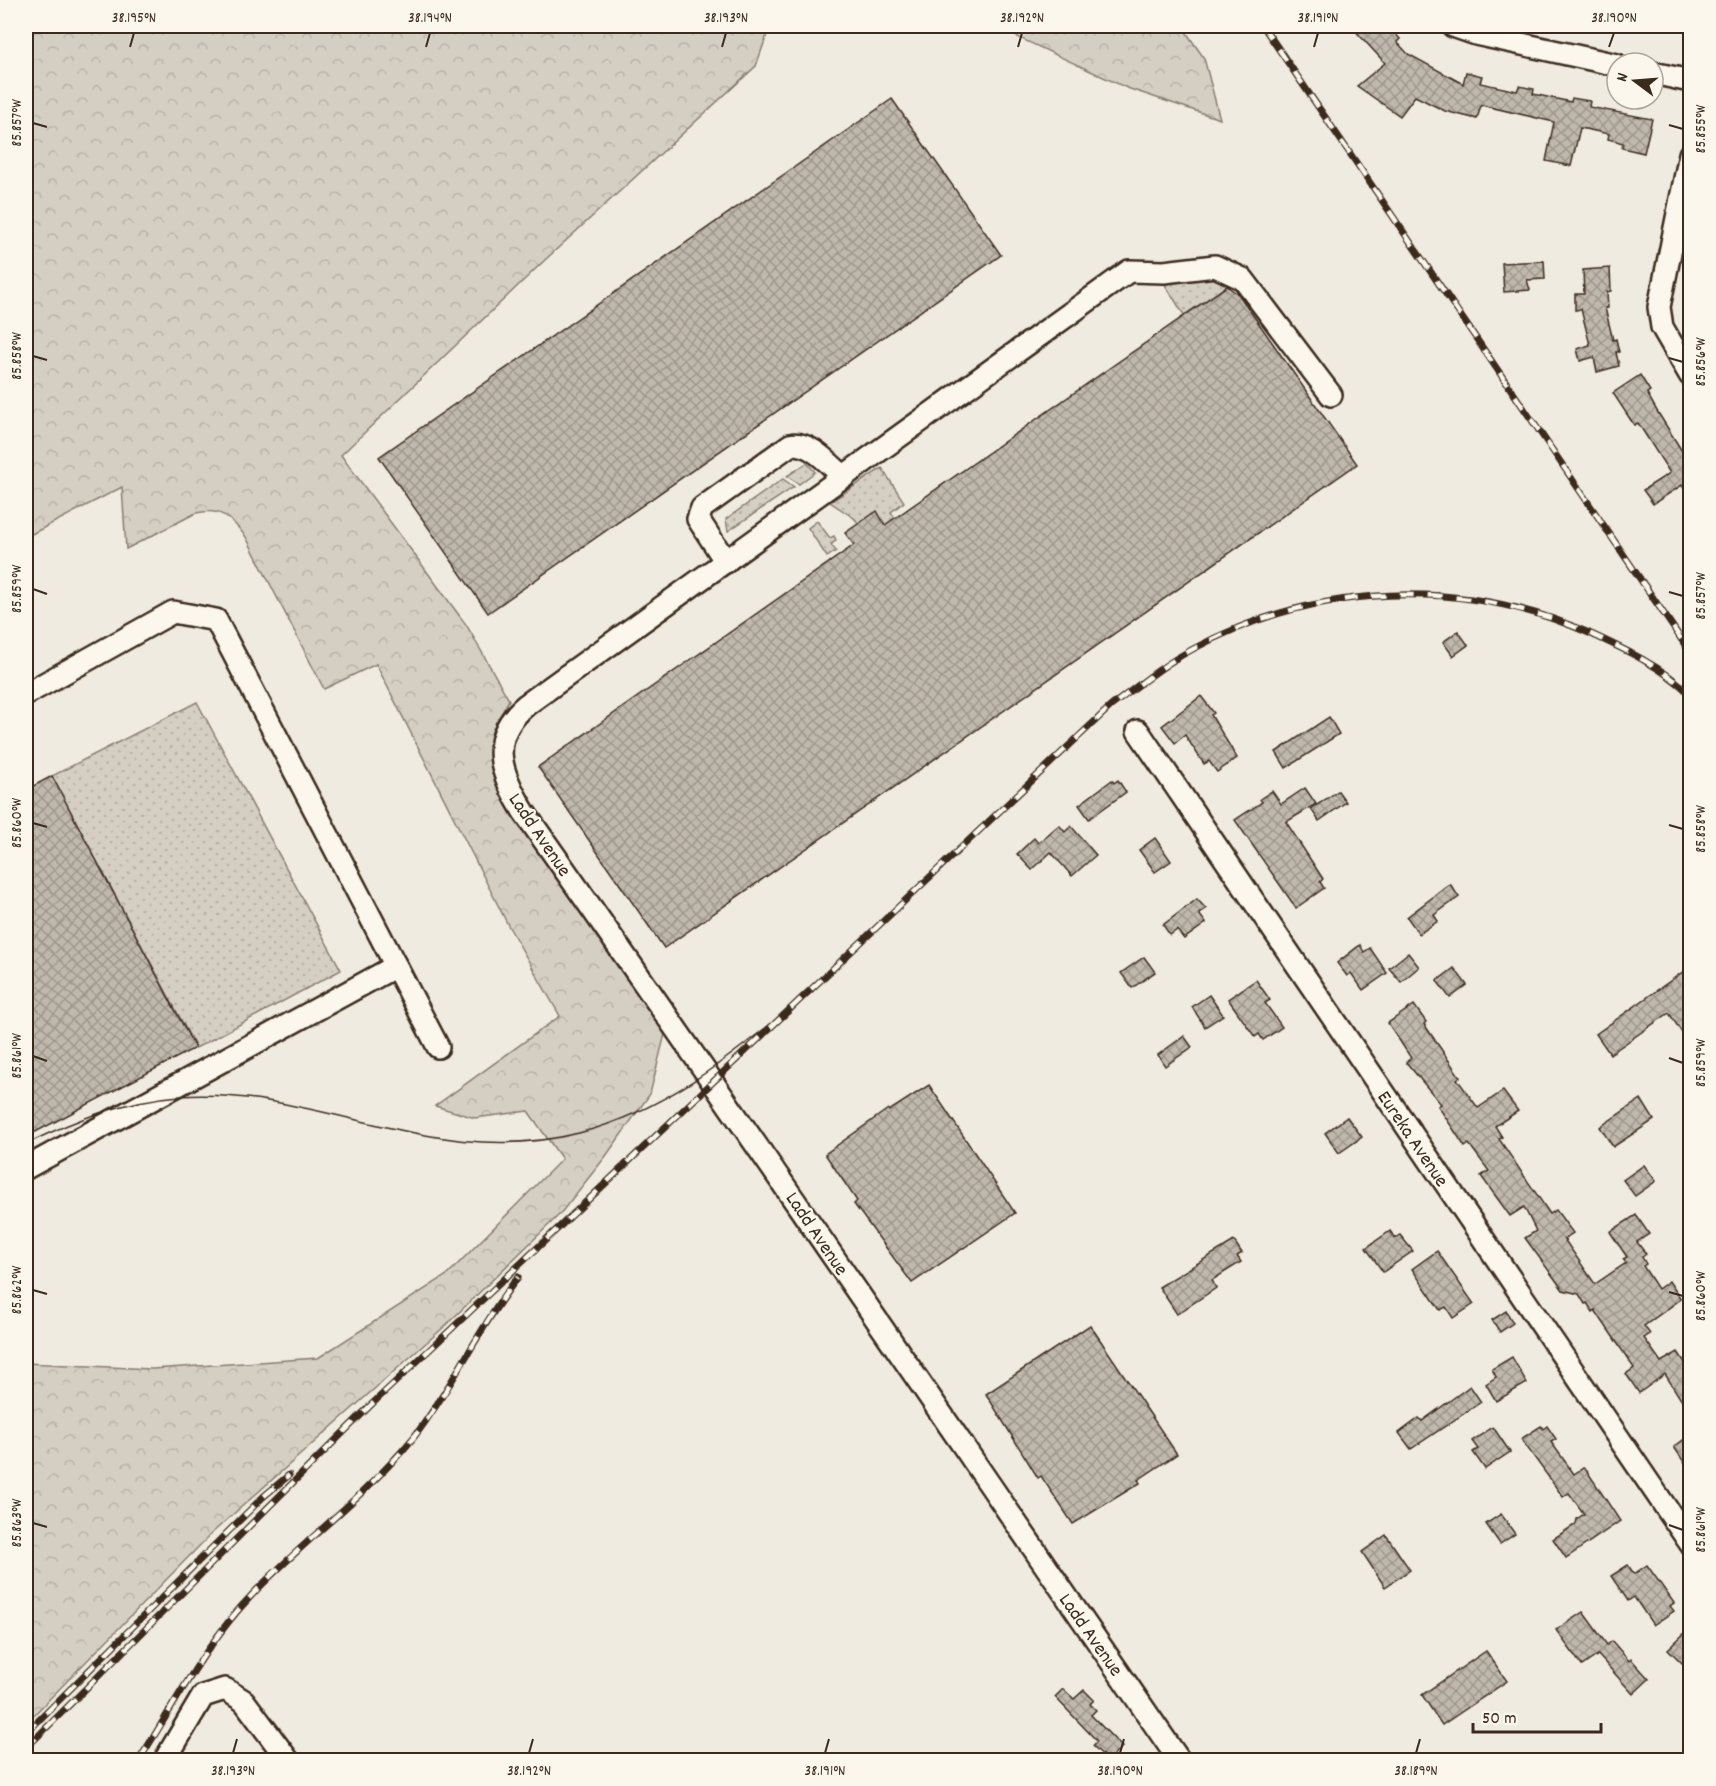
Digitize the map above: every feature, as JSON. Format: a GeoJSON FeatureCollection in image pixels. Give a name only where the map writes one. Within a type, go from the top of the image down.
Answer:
{"type":"FeatureCollection","features":[{"type":"Feature","properties":{"kind":"street"},"geometry":{"type":"LineString","coordinates":[[1453,26],[1476,34],[1605,62]]}},
{"type":"Feature","properties":{"kind":"street"},"geometry":{"type":"LineString","coordinates":[[1665,76],[1690,81]]}},
{"type":"Feature","properties":{"kind":"street"},"geometry":{"type":"LineString","coordinates":[[1690,154],[1659,307],[1662,327],[1690,375]]}},
{"type":"Feature","properties":{"kind":"street","name":"Ladd Avenue"},"geometry":{"type":"LineString","coordinates":[[1179,1761],[940,1414],[746,1126],[519,803],[508,786],[501,752],[507,726],[516,713],[1128,271],[1164,272],[1215,267],[1243,279],[1331,395]]}},
{"type":"Feature","properties":{"kind":"street"},"geometry":{"type":"LineString","coordinates":[[726,562],[698,519],[702,508],[763,464],[790,445],[800,444],[816,453],[844,477]]}},
{"type":"Feature","properties":{"kind":"street"},"geometry":{"type":"LineString","coordinates":[[26,694],[173,612],[216,620],[438,1047]]}},
{"type":"Feature","properties":{"kind":"street","name":"Eureka Avenue"},"geometry":{"type":"LineString","coordinates":[[1138,731],[1690,1543]]}},
{"type":"Feature","properties":{"kind":"street"},"geometry":{"type":"LineString","coordinates":[[26,1168],[396,966]]}},
{"type":"Feature","properties":{"kind":"street"},"geometry":{"type":"LineString","coordinates":[[165,1761],[203,1696],[225,1689],[244,1701],[288,1761]]}},
{"type":"Feature","properties":{"kind":"green space"},"geometry":{"type":"Polygon","coordinates":[[[26,26],[770,26],[756,66],[546,259],[341,455],[467,626],[509,700],[495,728],[491,745],[493,775],[665,1034],[650,1094],[606,1156],[560,1214],[444,1327],[212,1533],[26,1723],[26,1363],[152,1369],[318,1358],[447,1275],[562,1159],[528,1111],[475,1118],[435,1106],[560,1016],[509,927],[376,664],[324,689],[246,537],[230,519],[219,513],[196,513],[126,549],[122,487],[26,537],[26,26]]]}},
{"type":"Feature","properties":{"kind":"green space"},"geometry":{"type":"Polygon","coordinates":[[[994,26],[1182,26],[1204,58],[1220,119],[1127,88],[994,26]]]}},
{"type":"Feature","properties":{"kind":"green space"},"geometry":{"type":"Polygon","coordinates":[[[1209,275],[1231,283],[1184,315],[1164,283],[1167,277],[1209,275]]]}},
{"type":"Feature","properties":{"kind":"green space"},"geometry":{"type":"Polygon","coordinates":[[[807,463],[815,472],[799,484],[787,476],[807,463]]]}},
{"type":"Feature","properties":{"kind":"green space"},"geometry":{"type":"Polygon","coordinates":[[[882,468],[904,502],[891,512],[895,518],[885,525],[877,512],[859,524],[830,502],[882,468]]]}},
{"type":"Feature","properties":{"kind":"green space"},"geometry":{"type":"Polygon","coordinates":[[[783,479],[794,487],[728,531],[726,519],[783,479]]]}},
{"type":"Feature","properties":{"kind":"green space"},"geometry":{"type":"Polygon","coordinates":[[[817,521],[830,538],[834,536],[836,540],[831,545],[836,551],[827,557],[808,528],[817,521]]]}},
{"type":"Feature","properties":{"kind":"green space"},"geometry":{"type":"Polygon","coordinates":[[[197,702],[341,970],[196,1048],[52,776],[197,702]]]}},
{"type":"Feature","properties":{"kind":"building"},"geometry":{"type":"Polygon","coordinates":[[[1351,26],[1388,26],[1400,39],[1397,42],[1408,54],[1463,84],[1466,72],[1482,76],[1480,83],[1517,91],[1519,86],[1534,89],[1533,94],[1571,102],[1572,98],[1590,101],[1589,107],[1652,119],[1644,153],[1622,148],[1623,143],[1608,139],[1609,134],[1580,128],[1571,166],[1546,161],[1554,122],[1481,105],[1477,119],[1445,111],[1415,96],[1400,116],[1357,86],[1385,63],[1351,26]]]}},
{"type":"Feature","properties":{"kind":"building"},"geometry":{"type":"Polygon","coordinates":[[[892,99],[1001,255],[488,613],[379,457],[892,99]]]}},
{"type":"Feature","properties":{"kind":"building"},"geometry":{"type":"Polygon","coordinates":[[[1544,261],[1545,279],[1527,280],[1530,290],[1504,292],[1502,263],[1544,261]]]}},
{"type":"Feature","properties":{"kind":"building"},"geometry":{"type":"Polygon","coordinates":[[[1610,268],[1611,291],[1607,292],[1608,308],[1605,308],[1613,340],[1616,339],[1619,366],[1597,372],[1594,357],[1580,361],[1577,349],[1590,345],[1581,309],[1575,310],[1575,294],[1584,294],[1583,270],[1610,268]]]}},
{"type":"Feature","properties":{"kind":"building"},"geometry":{"type":"Polygon","coordinates":[[[1227,286],[1239,295],[1357,464],[664,948],[538,767],[854,545],[845,533],[877,511],[885,525],[1227,286]]]}},
{"type":"Feature","properties":{"kind":"building"},"geometry":{"type":"Polygon","coordinates":[[[1640,375],[1650,391],[1647,393],[1657,411],[1690,464],[1690,498],[1682,485],[1653,504],[1643,490],[1670,473],[1638,423],[1634,425],[1613,393],[1640,375]]]}},
{"type":"Feature","properties":{"kind":"building"},"geometry":{"type":"Polygon","coordinates":[[[1458,631],[1468,645],[1453,656],[1443,642],[1458,631]]]}},
{"type":"Feature","properties":{"kind":"building"},"geometry":{"type":"Polygon","coordinates":[[[1201,696],[1214,713],[1211,715],[1237,758],[1217,772],[1209,761],[1204,764],[1185,735],[1175,743],[1162,726],[1201,696]]]}},
{"type":"Feature","properties":{"kind":"building"},"geometry":{"type":"Polygon","coordinates":[[[1329,717],[1339,734],[1286,768],[1276,752],[1329,717]]]}},
{"type":"Feature","properties":{"kind":"building"},"geometry":{"type":"Polygon","coordinates":[[[52,776],[195,1048],[26,1137],[26,790],[52,776]]]}},
{"type":"Feature","properties":{"kind":"building"},"geometry":{"type":"Polygon","coordinates":[[[1112,780],[1114,783],[1118,780],[1126,792],[1089,819],[1079,805],[1112,780]]]}},
{"type":"Feature","properties":{"kind":"building"},"geometry":{"type":"Polygon","coordinates":[[[1305,788],[1316,804],[1286,822],[1323,879],[1320,882],[1324,888],[1296,908],[1235,820],[1262,802],[1260,799],[1272,791],[1281,804],[1305,788]]]}},
{"type":"Feature","properties":{"kind":"building"},"geometry":{"type":"Polygon","coordinates":[[[1338,791],[1346,802],[1319,821],[1311,809],[1338,791]]]}},
{"type":"Feature","properties":{"kind":"building"},"geometry":{"type":"Polygon","coordinates":[[[1059,825],[1065,832],[1071,826],[1096,855],[1072,876],[1051,852],[1032,870],[1017,854],[1034,838],[1038,843],[1059,825]]]}},
{"type":"Feature","properties":{"kind":"building"},"geometry":{"type":"Polygon","coordinates":[[[1155,838],[1171,861],[1155,872],[1139,850],[1155,838]]]}},
{"type":"Feature","properties":{"kind":"building"},"geometry":{"type":"Polygon","coordinates":[[[1450,884],[1459,897],[1434,915],[1438,921],[1419,934],[1407,917],[1450,884]]]}},
{"type":"Feature","properties":{"kind":"building"},"geometry":{"type":"Polygon","coordinates":[[[1197,899],[1206,909],[1199,914],[1206,923],[1184,939],[1177,930],[1170,935],[1163,925],[1197,899]]]}},
{"type":"Feature","properties":{"kind":"building"},"geometry":{"type":"Polygon","coordinates":[[[1360,945],[1364,952],[1370,948],[1387,973],[1363,990],[1351,973],[1347,976],[1337,963],[1360,945]]]}},
{"type":"Feature","properties":{"kind":"building"},"geometry":{"type":"Polygon","coordinates":[[[1408,953],[1419,967],[1401,982],[1389,968],[1408,953]]]}},
{"type":"Feature","properties":{"kind":"building"},"geometry":{"type":"Polygon","coordinates":[[[1144,957],[1155,972],[1132,988],[1121,973],[1144,957]]]}},
{"type":"Feature","properties":{"kind":"building"},"geometry":{"type":"Polygon","coordinates":[[[1454,968],[1467,985],[1450,998],[1437,981],[1454,968]]]}},
{"type":"Feature","properties":{"kind":"building"},"geometry":{"type":"Polygon","coordinates":[[[1684,971],[1690,980],[1690,1045],[1669,1013],[1610,1054],[1596,1034],[1684,971]]]}},
{"type":"Feature","properties":{"kind":"building"},"geometry":{"type":"Polygon","coordinates":[[[1256,980],[1270,1000],[1265,1003],[1282,1027],[1263,1040],[1259,1034],[1255,1037],[1228,999],[1256,980]]]}},
{"type":"Feature","properties":{"kind":"building"},"geometry":{"type":"Polygon","coordinates":[[[1209,995],[1223,1015],[1205,1027],[1192,1007],[1209,995]]]}},
{"type":"Feature","properties":{"kind":"building"},"geometry":{"type":"Polygon","coordinates":[[[1414,1005],[1426,1022],[1424,1024],[1460,1077],[1457,1079],[1478,1108],[1503,1091],[1518,1111],[1495,1126],[1502,1137],[1499,1139],[1550,1214],[1556,1210],[1573,1233],[1564,1239],[1595,1284],[1626,1263],[1623,1259],[1627,1257],[1610,1232],[1636,1215],[1649,1234],[1637,1242],[1646,1254],[1642,1257],[1646,1264],[1643,1266],[1658,1289],[1669,1281],[1681,1299],[1644,1326],[1650,1334],[1644,1338],[1661,1362],[1678,1352],[1690,1370],[1690,1414],[1665,1374],[1639,1393],[1626,1374],[1634,1368],[1595,1310],[1593,1312],[1587,1303],[1585,1304],[1579,1294],[1563,1290],[1525,1238],[1536,1231],[1524,1207],[1510,1216],[1481,1176],[1489,1171],[1469,1144],[1465,1147],[1438,1106],[1441,1104],[1406,1062],[1411,1058],[1388,1023],[1414,1005]]]}},
{"type":"Feature","properties":{"kind":"building"},"geometry":{"type":"Polygon","coordinates":[[[1184,1036],[1192,1047],[1165,1066],[1158,1055],[1184,1036]]]}},
{"type":"Feature","properties":{"kind":"building"},"geometry":{"type":"Polygon","coordinates":[[[929,1085],[1015,1213],[912,1283],[854,1204],[857,1201],[825,1154],[888,1109],[889,1111],[929,1085]]]}},
{"type":"Feature","properties":{"kind":"building"},"geometry":{"type":"Polygon","coordinates":[[[1641,1099],[1654,1120],[1613,1147],[1600,1127],[1641,1099]]]}},
{"type":"Feature","properties":{"kind":"building"},"geometry":{"type":"Polygon","coordinates":[[[1347,1117],[1362,1137],[1339,1153],[1325,1133],[1347,1117]]]}},
{"type":"Feature","properties":{"kind":"building"},"geometry":{"type":"Polygon","coordinates":[[[1644,1165],[1656,1181],[1635,1196],[1623,1180],[1644,1165]]]}},
{"type":"Feature","properties":{"kind":"building"},"geometry":{"type":"Polygon","coordinates":[[[1390,1231],[1395,1238],[1400,1235],[1413,1251],[1383,1272],[1366,1248],[1390,1231]]]}},
{"type":"Feature","properties":{"kind":"building"},"geometry":{"type":"Polygon","coordinates":[[[1234,1241],[1242,1253],[1237,1256],[1241,1262],[1212,1280],[1216,1288],[1177,1314],[1159,1287],[1234,1241]]]}},
{"type":"Feature","properties":{"kind":"building"},"geometry":{"type":"Polygon","coordinates":[[[1437,1251],[1474,1304],[1453,1318],[1446,1307],[1440,1310],[1412,1269],[1437,1251]]]}},
{"type":"Feature","properties":{"kind":"building"},"geometry":{"type":"Polygon","coordinates":[[[1506,1311],[1513,1323],[1500,1332],[1492,1320],[1506,1311]]]}},
{"type":"Feature","properties":{"kind":"building"},"geometry":{"type":"Polygon","coordinates":[[[1090,1325],[1177,1454],[1138,1480],[1140,1483],[1073,1524],[1041,1476],[1038,1478],[986,1394],[1090,1325]]]}},
{"type":"Feature","properties":{"kind":"building"},"geometry":{"type":"Polygon","coordinates":[[[1512,1357],[1527,1383],[1496,1401],[1486,1384],[1496,1377],[1492,1369],[1512,1357]]]}},
{"type":"Feature","properties":{"kind":"building"},"geometry":{"type":"Polygon","coordinates":[[[1470,1386],[1481,1402],[1411,1449],[1399,1433],[1419,1418],[1422,1421],[1470,1386]]]}},
{"type":"Feature","properties":{"kind":"building"},"geometry":{"type":"Polygon","coordinates":[[[1541,1426],[1543,1429],[1547,1426],[1556,1439],[1551,1442],[1574,1474],[1583,1468],[1587,1471],[1620,1521],[1566,1558],[1553,1539],[1576,1524],[1577,1519],[1584,1514],[1569,1493],[1563,1497],[1521,1439],[1541,1426]]]}},
{"type":"Feature","properties":{"kind":"building"},"geometry":{"type":"Polygon","coordinates":[[[1493,1427],[1510,1452],[1485,1469],[1473,1452],[1478,1449],[1472,1441],[1493,1427]]]}},
{"type":"Feature","properties":{"kind":"building"},"geometry":{"type":"Polygon","coordinates":[[[1690,1435],[1690,1471],[1674,1447],[1690,1435]]]}},
{"type":"Feature","properties":{"kind":"building"},"geometry":{"type":"Polygon","coordinates":[[[1501,1514],[1515,1534],[1500,1544],[1486,1524],[1501,1514]]]}},
{"type":"Feature","properties":{"kind":"building"},"geometry":{"type":"Polygon","coordinates":[[[1386,1535],[1410,1570],[1385,1587],[1362,1552],[1386,1535]]]}},
{"type":"Feature","properties":{"kind":"building"},"geometry":{"type":"Polygon","coordinates":[[[1628,1565],[1634,1574],[1647,1565],[1674,1603],[1670,1606],[1674,1611],[1653,1625],[1634,1597],[1628,1601],[1611,1576],[1628,1565]]]}},
{"type":"Feature","properties":{"kind":"building"},"geometry":{"type":"Polygon","coordinates":[[[1583,1612],[1607,1645],[1612,1641],[1649,1679],[1633,1694],[1598,1655],[1582,1666],[1556,1630],[1583,1612]]]}},
{"type":"Feature","properties":{"kind":"building"},"geometry":{"type":"Polygon","coordinates":[[[1690,1628],[1690,1656],[1683,1664],[1668,1649],[1690,1628]]]}},
{"type":"Feature","properties":{"kind":"building"},"geometry":{"type":"Polygon","coordinates":[[[1486,1651],[1507,1681],[1442,1725],[1422,1695],[1486,1651]]]}},
{"type":"Feature","properties":{"kind":"building"},"geometry":{"type":"Polygon","coordinates":[[[1063,1689],[1074,1699],[1084,1690],[1094,1700],[1090,1704],[1096,1710],[1091,1715],[1122,1747],[1109,1761],[1093,1746],[1097,1741],[1055,1697],[1063,1689]]]}},
{"type":"Feature","properties":{"kind":"tram line"},"geometry":{"type":"LineString","coordinates":[[26,1144],[101,1112],[140,1102],[180,1096],[231,1097],[281,1103],[426,1135],[475,1142],[526,1142],[579,1133],[640,1111],[668,1096],[722,1061],[799,1001]]}},
{"type":"Feature","properties":{"kind":"railway"},"geometry":{"type":"LineString","coordinates":[[1263,26],[1690,652]]}},
{"type":"Feature","properties":{"kind":"railway"},"geometry":{"type":"LineString","coordinates":[[26,1748],[372,1404],[1111,706],[1172,661],[1240,627],[1289,611],[1339,600],[1390,595],[1440,596],[1491,603],[1541,615],[1589,633],[1655,667],[1690,694]]}},
{"type":"Feature","properties":{"kind":"railway"},"geometry":{"type":"LineString","coordinates":[[139,1760],[191,1675],[234,1615],[271,1576],[376,1479],[414,1437],[518,1277]]}},
{"type":"Feature","properties":{"kind":"railway"},"geometry":{"type":"LineString","coordinates":[[26,1733],[263,1497],[289,1475]]}}]}
